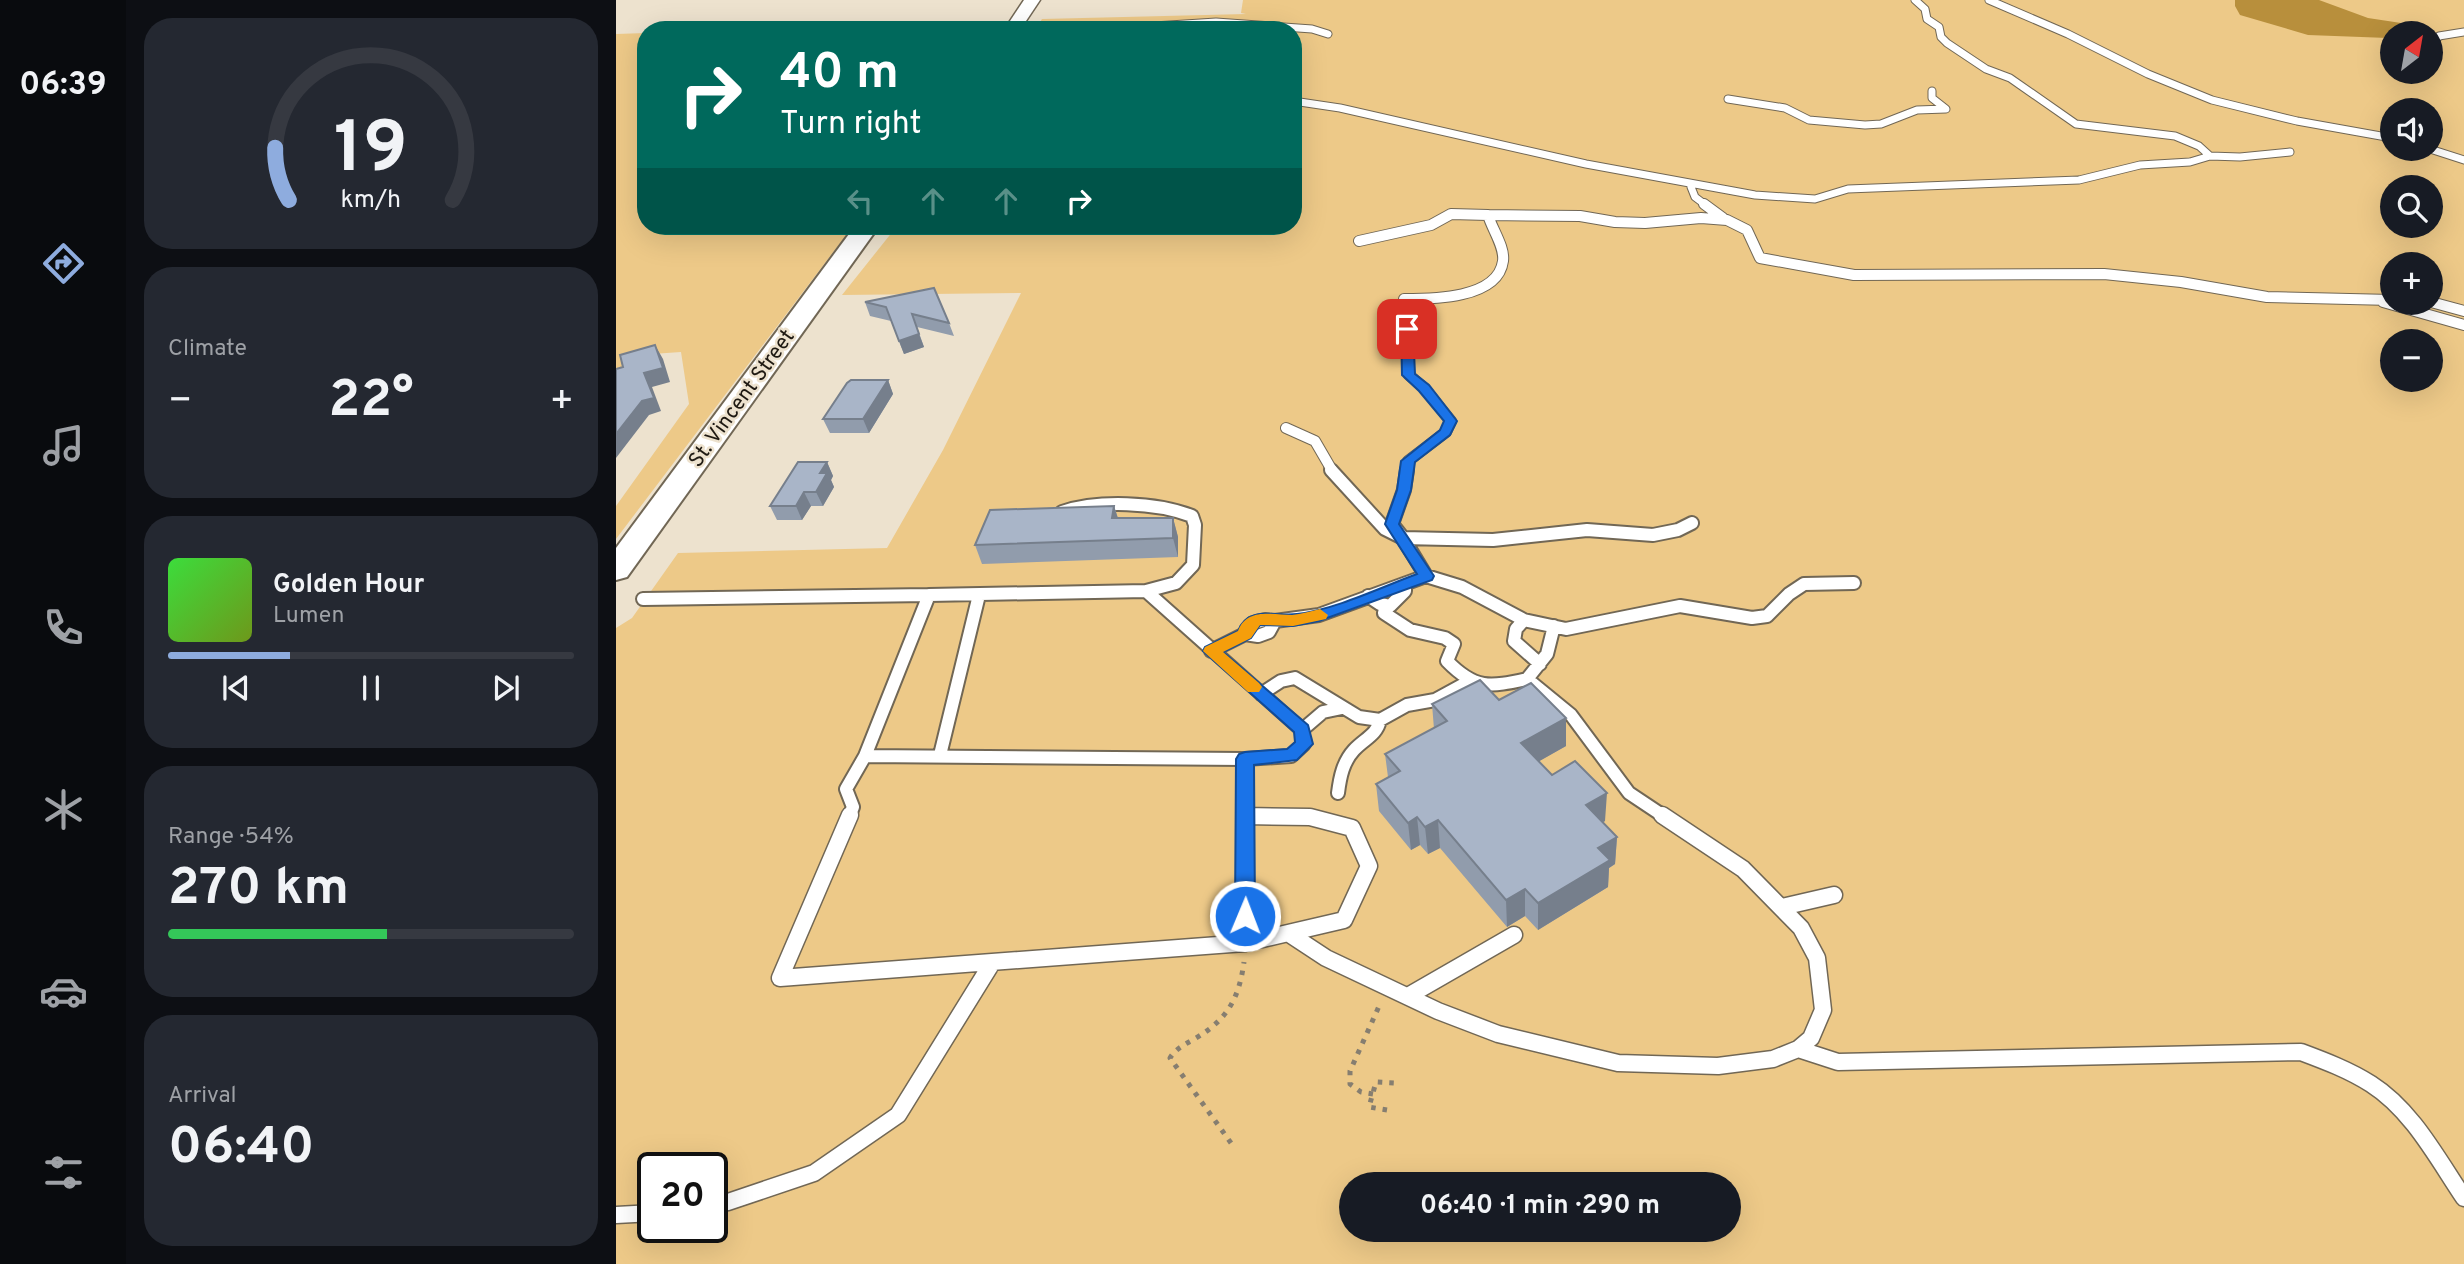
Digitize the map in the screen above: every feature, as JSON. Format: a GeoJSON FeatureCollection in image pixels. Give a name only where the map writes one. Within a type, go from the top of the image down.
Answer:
{"type":"FeatureCollection","features":[{"type":"Feature","properties":{"kind":"main road","name":"St. Vincent Street"},"geometry":{"type":"LineString","coordinates":[[616,570],[860,235]]}},
{"type":"Feature","properties":{"kind":"street"},"geometry":{"type":"LineString","coordinates":[[1018,21],[1032,0]]}},
{"type":"Feature","properties":{"kind":"lane"},"geometry":{"type":"LineString","coordinates":[[1916,0],[1925,9],[1927,19],[1939,27],[1941,37],[1947,43],[1978,64],[2010,78],[2076,124],[2175,136],[2199,146],[2210,156]]}},
{"type":"Feature","properties":{"kind":"lane"},"geometry":{"type":"LineString","coordinates":[[1989,0],[2068,34],[2148,74],[2212,100],[2297,121],[2380,136]]}},
{"type":"Feature","properties":{"kind":"lane"},"geometry":{"type":"LineString","coordinates":[[1302,29],[1328,34]]}},
{"type":"Feature","properties":{"kind":"lane"},"geometry":{"type":"LineString","coordinates":[[2443,35],[2464,32]]}},
{"type":"Feature","properties":{"kind":"lane"},"geometry":{"type":"LineString","coordinates":[[1728,99],[1785,108],[1809,120],[1865,125],[1881,124],[1917,110],[1946,109],[1932,97],[1932,91]]}},
{"type":"Feature","properties":{"kind":"lane"},"geometry":{"type":"LineString","coordinates":[[1302,102],[1363,110],[1690,187],[1828,199],[1842,195],[1848,189],[2079,180],[2140,166],[2190,162],[2210,156],[2240,157],[2290,152]]}},
{"type":"Feature","properties":{"kind":"lane"},"geometry":{"type":"LineString","coordinates":[[2443,153],[2464,160]]}},
{"type":"Feature","properties":{"kind":"lane"},"geometry":{"type":"LineString","coordinates":[[1690,187],[1695,197],[1747,230],[1760,258],[1854,275],[2105,274],[2181,282],[2267,297],[2380,300]]}},
{"type":"Feature","properties":{"kind":"lane"},"geometry":{"type":"LineString","coordinates":[[1360,241],[1431,225],[1448,210],[1488,215],[1580,216],[1615,222],[1727,219]]}},
{"type":"Feature","properties":{"kind":"lane"},"geometry":{"type":"LineString","coordinates":[[1426,576],[1392,524],[1404,490],[1408,461],[1446,432],[1451,421],[1424,388],[1409,375],[1404,299],[1446,298],[1488,285],[1499,273],[1503,261],[1488,215]]}},
{"type":"Feature","properties":{"kind":"lane"},"geometry":{"type":"LineString","coordinates":[[2376,300],[2464,325]]}},
{"type":"Feature","properties":{"kind":"lane"},"geometry":{"type":"LineString","coordinates":[[2443,305],[2464,311]]}},
{"type":"Feature","properties":{"kind":"lane"},"geometry":{"type":"LineString","coordinates":[[1286,428],[1315,441],[1323,451],[1328,466],[1344,484],[1385,529],[1403,538],[1435,536],[1469,540],[1505,539],[1585,530],[1650,537],[1675,533],[1692,523]]}},
{"type":"Feature","properties":{"kind":"lane"},"geometry":{"type":"LineString","coordinates":[[643,599],[1146,592],[1176,583],[1194,565],[1195,525],[1192,516],[1169,508],[1083,505],[1045,515]]}},
{"type":"Feature","properties":{"kind":"lane"},"geometry":{"type":"LineString","coordinates":[[1211,651],[1245,635],[1247,627],[1256,621],[1319,615],[1426,576],[1462,587],[1524,620],[1566,629],[1680,606],[1752,618],[1768,617],[1795,586],[1804,582],[1854,583]]}},
{"type":"Feature","properties":{"kind":"lane"},"geometry":{"type":"LineString","coordinates":[[1368,596],[1386,605],[1397,601],[1405,592],[1405,584]]}},
{"type":"Feature","properties":{"kind":"lane"},"geometry":{"type":"LineString","coordinates":[[865,755],[1245,759],[1291,756],[1304,744],[1302,730],[1146,592]]}},
{"type":"Feature","properties":{"kind":"lane"},"geometry":{"type":"LineString","coordinates":[[929,595],[865,755],[846,789],[853,807],[780,978],[1245,943],[1344,920],[1369,866],[1352,828],[1310,817],[1245,816]]}},
{"type":"Feature","properties":{"kind":"lane"},"geometry":{"type":"LineString","coordinates":[[940,755],[979,595]]}},
{"type":"Feature","properties":{"kind":"lane"},"geometry":{"type":"LineString","coordinates":[[1386,605],[1384,613],[1410,630],[1445,638],[1454,644],[1447,661],[1468,682],[1490,686],[1527,679],[1547,654],[1554,626]]}},
{"type":"Feature","properties":{"kind":"lane"},"geometry":{"type":"LineString","coordinates":[[1524,620],[1516,629],[1514,641],[1539,664]]}},
{"type":"Feature","properties":{"kind":"lane"},"geometry":{"type":"LineString","coordinates":[[1261,694],[1281,681],[1295,677],[1359,717],[1380,719],[1407,705],[1435,700],[1468,682]]}},
{"type":"Feature","properties":{"kind":"lane"},"geometry":{"type":"LineString","coordinates":[[1288,933],[1326,958],[1498,1034],[1618,1063],[1718,1066],[1773,1059],[1798,1049],[1811,1038],[1823,1010],[1822,985],[1817,958],[1801,928],[1743,869],[1629,793],[1572,715],[1527,679]]}},
{"type":"Feature","properties":{"kind":"lane"},"geometry":{"type":"LineString","coordinates":[[1302,730],[1310,720],[1323,712],[1342,708]]}},
{"type":"Feature","properties":{"kind":"lane"},"geometry":{"type":"LineString","coordinates":[[1338,793],[1346,758],[1378,730],[1380,719]]}},
{"type":"Feature","properties":{"kind":"lane"},"geometry":{"type":"LineString","coordinates":[[1245,759],[1245,943]]}},
{"type":"Feature","properties":{"kind":"lane"},"geometry":{"type":"LineString","coordinates":[[1782,907],[1834,895]]}},
{"type":"Feature","properties":{"kind":"lane"},"geometry":{"type":"LineString","coordinates":[[1408,996],[1514,935]]}},
{"type":"Feature","properties":{"kind":"lane"},"geometry":{"type":"LineString","coordinates":[[728,1202],[814,1173],[898,1115],[992,963]]}},
{"type":"Feature","properties":{"kind":"lane"},"geometry":{"type":"LineString","coordinates":[[1798,1049],[1838,1062],[2301,1052],[2345,1069],[2391,1099],[2426,1142],[2464,1198]]}},
{"type":"Feature","properties":{"kind":"lane"},"geometry":{"type":"LineString","coordinates":[[616,1215],[637,1214]]}},
{"type":"Feature","properties":{"kind":"path"},"geometry":{"type":"LineString","coordinates":[[1231,1143],[1170,1058],[1174,1052],[1225,1020],[1235,1003],[1243,968],[1245,943]]}},
{"type":"Feature","properties":{"kind":"path"},"geometry":{"type":"LineString","coordinates":[[1373,1094],[1361,1092],[1350,1084],[1350,1070],[1388,985]]}},
{"type":"Feature","properties":{"kind":"path"},"geometry":{"type":"LineString","coordinates":[[1387,1110],[1369,1107],[1376,1082],[1394,1083]]}},
{"type":"Feature","properties":{"kind":"shaded area"},"geometry":{"type":"Polygon","coordinates":[[[1243,0],[2464,0],[2464,1264],[616,1264],[616,628],[632,618],[678,553],[887,548],[943,450],[1021,293],[842,295],[890,235],[1302,235],[1302,21],[1041,21],[1246,14],[1241,13],[1243,0]]]}},
{"type":"Feature","properties":{"kind":"shaded area"},"geometry":{"type":"Polygon","coordinates":[[[2235,0],[2319,0],[2368,18],[2388,21],[2380,21],[2380,38],[2308,35],[2240,15],[2235,0]]]}},
{"type":"Feature","properties":{"kind":"shaded area"},"geometry":{"type":"Polygon","coordinates":[[[637,33],[637,235],[846,235],[616,539],[616,506],[689,404],[681,352],[652,354],[616,371],[616,34],[637,33]]]}},
{"type":"Feature","properties":{"kind":"building"},"geometry":{"type":"Polygon","coordinates":[[[934,288],[949,323],[912,314],[919,334],[899,341],[886,307],[865,302],[934,288]]]}},
{"type":"Feature","properties":{"kind":"building"},"geometry":{"type":"Polygon","coordinates":[[[655,345],[663,368],[644,373],[654,398],[642,401],[616,434],[616,369],[623,367],[620,355],[655,345]]]}},
{"type":"Feature","properties":{"kind":"building"},"geometry":{"type":"Polygon","coordinates":[[[851,380],[888,380],[863,419],[823,419],[847,383],[851,380]]]}},
{"type":"Feature","properties":{"kind":"building"},"geometry":{"type":"Polygon","coordinates":[[[798,462],[827,462],[820,473],[827,473],[816,492],[804,492],[796,506],[770,506],[798,462]]]}},
{"type":"Feature","properties":{"kind":"building"},"geometry":{"type":"Polygon","coordinates":[[[1114,506],[1112,518],[1173,518],[1173,538],[975,545],[990,510],[1114,506]]]}},
{"type":"Feature","properties":{"kind":"building"},"geometry":{"type":"Polygon","coordinates":[[[1480,680],[1499,700],[1531,683],[1566,718],[1521,743],[1552,775],[1575,761],[1607,793],[1586,805],[1617,837],[1598,848],[1610,860],[1538,903],[1525,889],[1506,900],[1438,820],[1425,827],[1417,817],[1408,823],[1376,784],[1400,771],[1385,754],[1447,721],[1432,704],[1480,680]]]}},
{"type":"Feature","properties":{"kind":"slow traffic"},"geometry":{"type":"LineString","coordinates":[[1253,687],[1211,651],[1245,635],[1247,627],[1256,621],[1267,618],[1275,621],[1293,620],[1320,615]]}},
{"type":"Feature","properties":{"kind":"route"},"geometry":{"type":"LineString","coordinates":[[1245,916],[1245,759],[1291,756],[1304,744],[1302,730],[1211,651],[1245,635],[1247,627],[1256,621],[1267,618],[1275,621],[1293,620],[1319,615],[1426,576],[1392,524],[1404,490],[1408,461],[1446,432],[1451,421],[1424,388],[1409,375],[1407,329]]}}]}
